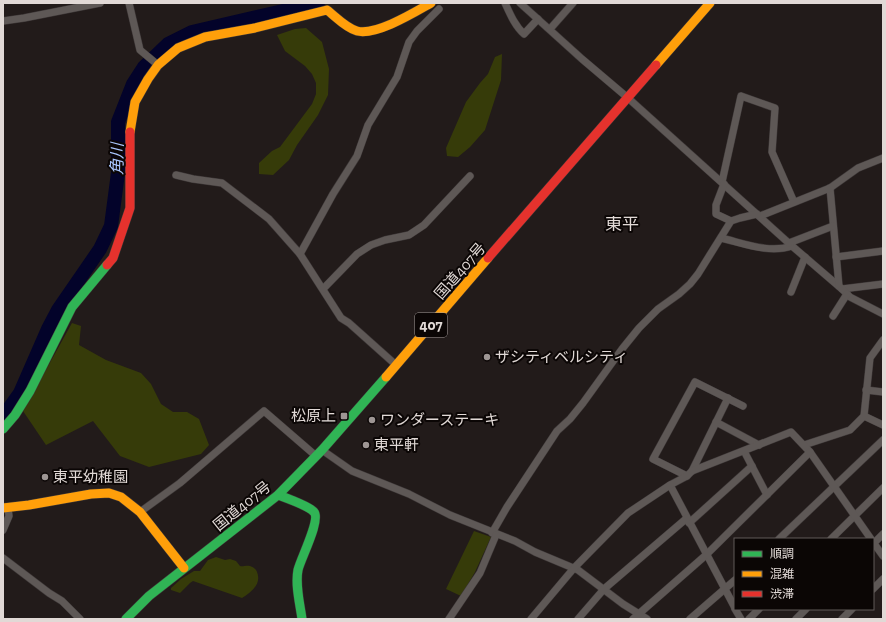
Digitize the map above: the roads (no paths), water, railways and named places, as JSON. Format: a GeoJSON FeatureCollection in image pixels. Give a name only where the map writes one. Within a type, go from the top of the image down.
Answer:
{"type":"FeatureCollection","features":[{"type":"Feature","properties":{"kind":"main road","name":"国道407号"},"geometry":{"type":"LineString","coordinates":[[126,619],[149,596],[278,495],[319,453],[710,3]]}},
{"type":"Feature","properties":{"kind":"main road"},"geometry":{"type":"LineString","coordinates":[[3,429],[15,415],[30,390],[72,307],[113,258],[130,208],[130,127],[135,102],[148,78],[158,65],[178,48],[205,38],[255,28],[327,10],[358,32],[364,32],[386,26],[435,6]]}},
{"type":"Feature","properties":{"kind":"main road"},"geometry":{"type":"LineString","coordinates":[[6,508],[101,493],[109,493],[121,497],[140,512],[184,568]]}},
{"type":"Feature","properties":{"kind":"main road"},"geometry":{"type":"LineString","coordinates":[[278,495],[300,504],[314,512],[316,517],[310,542],[298,570],[302,619]]}},
{"type":"Feature","properties":{"kind":"street"},"geometry":{"type":"LineString","coordinates":[[3,20],[24,18],[100,3]]}},
{"type":"Feature","properties":{"kind":"street"},"geometry":{"type":"LineString","coordinates":[[129,3],[140,50],[158,65]]}},
{"type":"Feature","properties":{"kind":"street"},"geometry":{"type":"LineString","coordinates":[[505,3],[515,24],[524,34],[538,19]]}},
{"type":"Feature","properties":{"kind":"street"},"geometry":{"type":"LineString","coordinates":[[520,3],[582,60],[628,98],[850,297],[883,314]]}},
{"type":"Feature","properties":{"kind":"street"},"geometry":{"type":"LineString","coordinates":[[550,29],[570,4]]}},
{"type":"Feature","properties":{"kind":"street"},"geometry":{"type":"LineString","coordinates":[[300,254],[333,194],[357,156],[368,124],[397,76],[409,42],[435,6]]}},
{"type":"Feature","properties":{"kind":"street"},"geometry":{"type":"LineString","coordinates":[[794,202],[772,152],[775,108],[741,96],[723,183],[716,205],[716,214],[731,221],[758,215],[794,202],[830,188],[858,168],[883,158]]}},
{"type":"Feature","properties":{"kind":"street"},"geometry":{"type":"LineString","coordinates":[[176,175],[222,183],[268,219],[300,254],[341,318],[396,365]]}},
{"type":"Feature","properties":{"kind":"street"},"geometry":{"type":"LineString","coordinates":[[323,289],[361,251],[385,240],[409,235],[424,225],[470,176]]}},
{"type":"Feature","properties":{"kind":"street"},"geometry":{"type":"LineString","coordinates":[[830,188],[836,256],[843,290],[833,316]]}},
{"type":"Feature","properties":{"kind":"street"},"geometry":{"type":"LineString","coordinates":[[449,619],[480,573],[494,534],[511,501],[556,431],[570,419],[583,403],[622,348],[639,328],[658,309],[690,284],[698,274],[731,221]]}},
{"type":"Feature","properties":{"kind":"street"},"geometry":{"type":"LineString","coordinates":[[721,238],[768,249],[785,248],[790,244],[833,226]]}},
{"type":"Feature","properties":{"kind":"street"},"geometry":{"type":"LineString","coordinates":[[836,256],[883,251]]}},
{"type":"Feature","properties":{"kind":"street"},"geometry":{"type":"LineString","coordinates":[[791,292],[804,257]]}},
{"type":"Feature","properties":{"kind":"street"},"geometry":{"type":"LineString","coordinates":[[843,290],[883,284]]}},
{"type":"Feature","properties":{"kind":"street"},"geometry":{"type":"LineString","coordinates":[[804,444],[850,430],[864,416],[870,358],[883,340]]}},
{"type":"Feature","properties":{"kind":"street"},"geometry":{"type":"LineString","coordinates":[[690,473],[653,459],[695,382],[743,406]]}},
{"type":"Feature","properties":{"kind":"street"},"geometry":{"type":"LineString","coordinates":[[866,390],[883,392]]}},
{"type":"Feature","properties":{"kind":"street"},"geometry":{"type":"LineString","coordinates":[[690,473],[728,398]]}},
{"type":"Feature","properties":{"kind":"street"},"geometry":{"type":"LineString","coordinates":[[140,512],[180,483],[264,412],[319,453],[352,471],[409,494],[450,515],[494,534],[515,541],[554,561],[574,568],[604,589],[635,617],[647,619]]}},
{"type":"Feature","properties":{"kind":"street"},"geometry":{"type":"LineString","coordinates":[[864,416],[883,424]]}},
{"type":"Feature","properties":{"kind":"street"},"geometry":{"type":"LineString","coordinates":[[716,422],[759,445]]}},
{"type":"Feature","properties":{"kind":"street"},"geometry":{"type":"LineString","coordinates":[[532,619],[574,568],[628,512],[690,473],[791,432],[810,452],[870,538]]}},
{"type":"Feature","properties":{"kind":"street"},"geometry":{"type":"LineString","coordinates":[[780,538],[883,440]]}},
{"type":"Feature","properties":{"kind":"street"},"geometry":{"type":"LineString","coordinates":[[744,451],[767,495]]}},
{"type":"Feature","properties":{"kind":"street"},"geometry":{"type":"LineString","coordinates":[[635,617],[706,555],[810,452]]}},
{"type":"Feature","properties":{"kind":"street"},"geometry":{"type":"LineString","coordinates":[[578,619],[604,589],[752,466]]}},
{"type":"Feature","properties":{"kind":"street"},"geometry":{"type":"LineString","coordinates":[[670,485],[734,607]]}},
{"type":"Feature","properties":{"kind":"street"},"geometry":{"type":"LineString","coordinates":[[831,538],[883,488]]}},
{"type":"Feature","properties":{"kind":"street"},"geometry":{"type":"LineString","coordinates":[[3,530],[9,516],[6,508]]}},
{"type":"Feature","properties":{"kind":"street"},"geometry":{"type":"LineString","coordinates":[[874,541],[883,534]]}},
{"type":"Feature","properties":{"kind":"street"},"geometry":{"type":"LineString","coordinates":[[874,543],[883,556]]}},
{"type":"Feature","properties":{"kind":"street"},"geometry":{"type":"LineString","coordinates":[[3,558],[62,601],[80,619]]}},
{"type":"Feature","properties":{"kind":"street"},"geometry":{"type":"LineString","coordinates":[[874,588],[883,579]]}},
{"type":"Feature","properties":{"kind":"street"},"geometry":{"type":"LineString","coordinates":[[690,619],[734,581]]}},
{"type":"Feature","properties":{"kind":"street"},"geometry":{"type":"LineString","coordinates":[[736,610],[741,619]]}},
{"type":"Feature","properties":{"kind":"street"},"geometry":{"type":"LineString","coordinates":[[749,619],[758,610]]}},
{"type":"Feature","properties":{"kind":"street"},"geometry":{"type":"LineString","coordinates":[[796,619],[805,610]]}},
{"type":"Feature","properties":{"kind":"street"},"geometry":{"type":"LineString","coordinates":[[842,619],[851,610]]}},
{"type":"Feature","properties":{"kind":"waterway","name":"角川"},"geometry":{"type":"LineString","coordinates":[[3,417],[20,393],[58,310],[100,249],[111,226],[118,173],[118,122],[133,84],[144,67],[168,44],[192,32],[318,3]]}},
{"type":"Feature","properties":{"kind":"place","name":"ザシティベルシティ"},"geometry":{"type":"Point","coordinates":[487,357]}},
{"type":"Feature","properties":{"kind":"place","name":"松原上"},"geometry":{"type":"Point","coordinates":[344,416]}},
{"type":"Feature","properties":{"kind":"place","name":"ワンダーステーキ"},"geometry":{"type":"Point","coordinates":[372,420]}},
{"type":"Feature","properties":{"kind":"place","name":"東平軒"},"geometry":{"type":"Point","coordinates":[366,445]}},
{"type":"Feature","properties":{"kind":"place","name":"東平幼稚園"},"geometry":{"type":"Point","coordinates":[45,477]}},
{"type":"Feature","properties":{"kind":"district","name":"東平"},"geometry":{"type":"Point","coordinates":[622,224]}}]}
